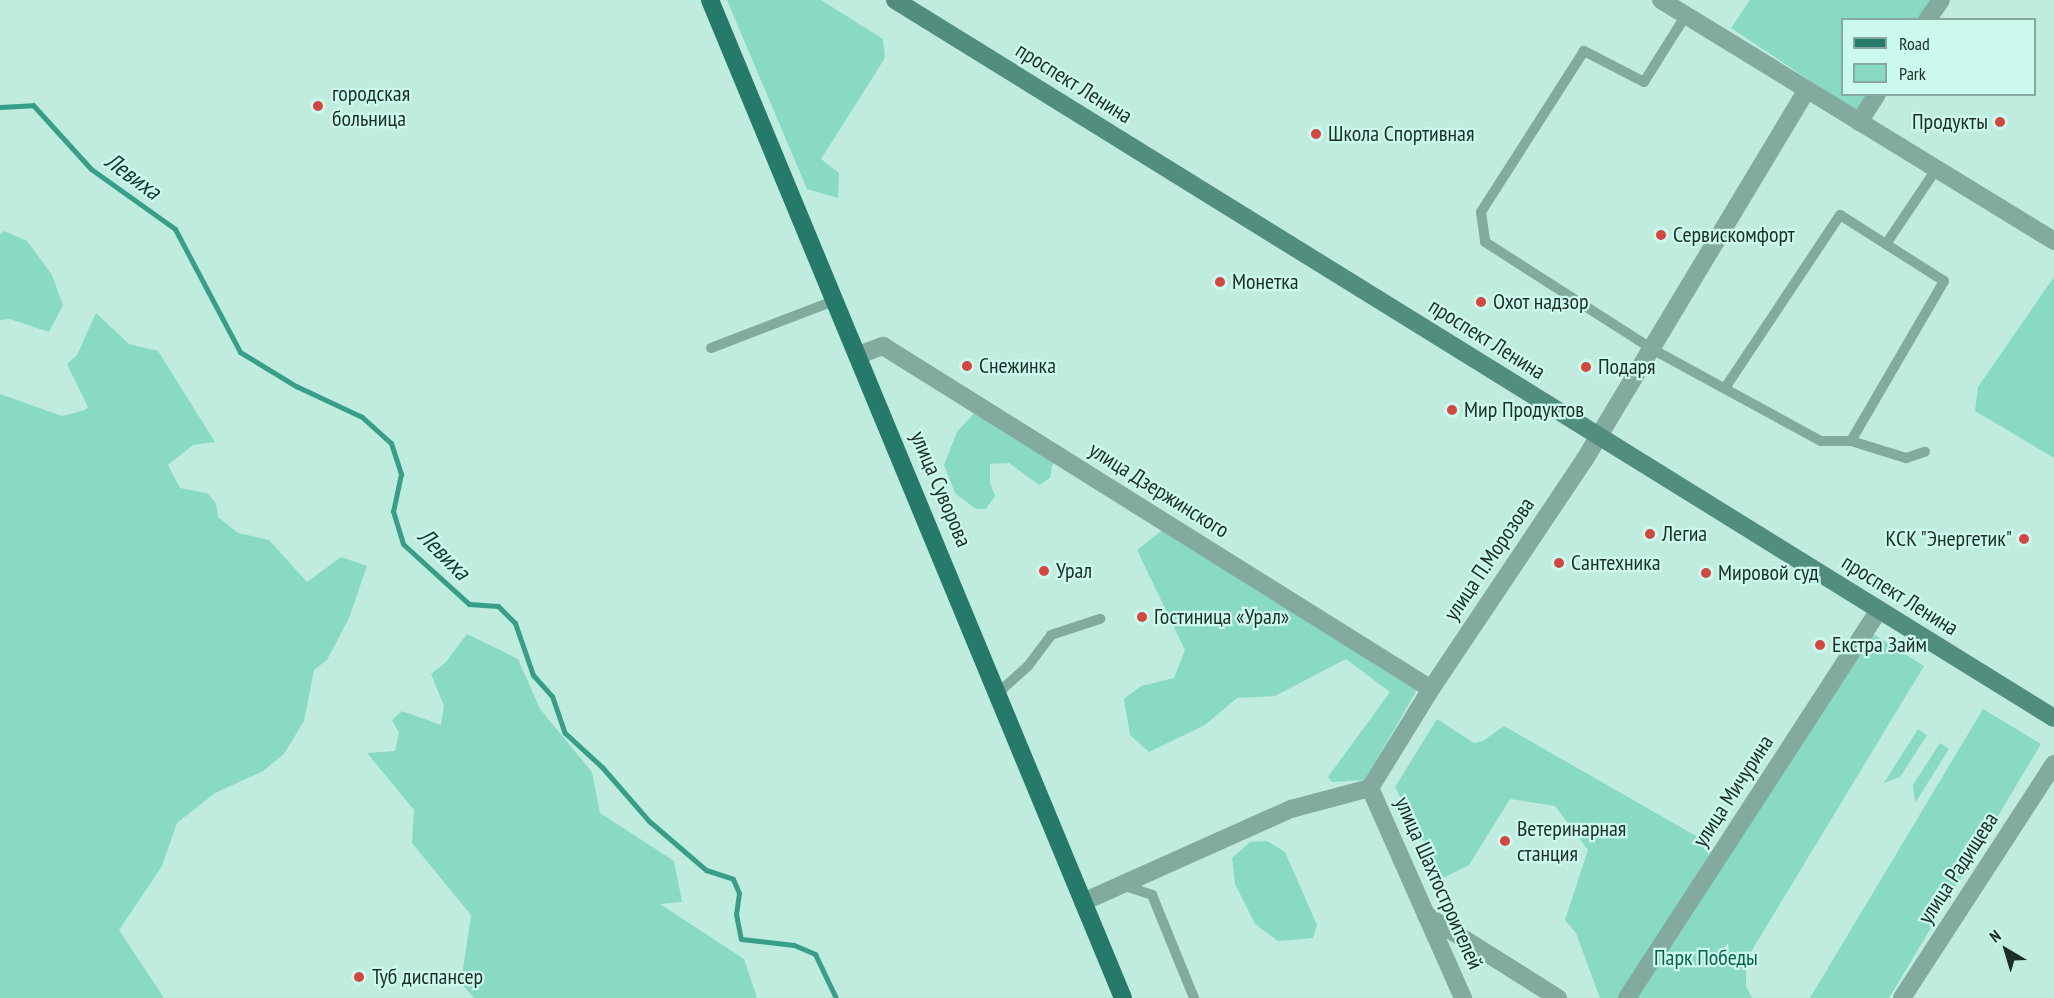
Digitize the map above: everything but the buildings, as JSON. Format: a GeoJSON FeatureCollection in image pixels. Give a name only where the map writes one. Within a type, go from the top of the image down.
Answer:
{"type":"FeatureCollection","features":[{"type":"Feature","properties":{"kind":"main road","name":"улица Суворова"},"geometry":{"type":"LineString","coordinates":[[710,0],[837,300],[1123,998]]}},
{"type":"Feature","properties":{"kind":"main road","name":"проспект Ленина"},"geometry":{"type":"LineString","coordinates":[[895,0],[2054,718]]}},
{"type":"Feature","properties":{"kind":"street"},"geometry":{"type":"LineString","coordinates":[[1661,0],[2054,241]]}},
{"type":"Feature","properties":{"kind":"street"},"geometry":{"type":"LineString","coordinates":[[1929,18],[1941,0]]}},
{"type":"Feature","properties":{"kind":"street","name":"улица П.Морозова"},"geometry":{"type":"LineString","coordinates":[[1370,788],[1431,689],[1599,436],[1807,90]]}},
{"type":"Feature","properties":{"kind":"street"},"geometry":{"type":"LineString","coordinates":[[1859,122],[1876,96]]}},
{"type":"Feature","properties":{"kind":"street","name":"улица Дзержинского"},"geometry":{"type":"LineString","coordinates":[[859,356],[883,346],[1431,689]]}},
{"type":"Feature","properties":{"kind":"street","name":"улица Мичурина"},"geometry":{"type":"LineString","coordinates":[[1627,998],[1879,609]]}},
{"type":"Feature","properties":{"kind":"street","name":"улица Радищева"},"geometry":{"type":"LineString","coordinates":[[1902,998],[2054,764]]}},
{"type":"Feature","properties":{"kind":"street"},"geometry":{"type":"LineString","coordinates":[[1083,902],[1291,809],[1370,788]]}},
{"type":"Feature","properties":{"kind":"street","name":"улица Шахтостроителей"},"geometry":{"type":"LineString","coordinates":[[1370,788],[1463,998]]}},
{"type":"Feature","properties":{"kind":"street"},"geometry":{"type":"LineString","coordinates":[[1426,915],[1558,998]]}},
{"type":"Feature","properties":{"kind":"lane"},"geometry":{"type":"LineString","coordinates":[[1686,15],[1644,82],[1584,51],[1481,212],[1485,242],[1652,349],[1821,441],[1851,441],[1906,458],[1925,452]]}},
{"type":"Feature","properties":{"kind":"lane"},"geometry":{"type":"LineString","coordinates":[[1886,244],[1936,168]]}},
{"type":"Feature","properties":{"kind":"lane"},"geometry":{"type":"LineString","coordinates":[[1725,388],[1840,215],[1944,281],[1851,441]]}},
{"type":"Feature","properties":{"kind":"lane"},"geometry":{"type":"LineString","coordinates":[[711,348],[837,300]]}},
{"type":"Feature","properties":{"kind":"lane"},"geometry":{"type":"LineString","coordinates":[[998,693],[1028,666],[1051,634],[1100,619]]}},
{"type":"Feature","properties":{"kind":"lane"},"geometry":{"type":"LineString","coordinates":[[1122,885],[1152,896],[1194,998]]}},
{"type":"Feature","properties":{"kind":"green space"},"geometry":{"type":"Polygon","coordinates":[[[727,0],[821,0],[883,39],[885,58],[821,159],[839,173],[838,198],[807,189],[727,0]]]}},
{"type":"Feature","properties":{"kind":"green space"},"geometry":{"type":"Polygon","coordinates":[[[1750,0],[1930,0],[1918,18],[1841,18],[1841,96],[1866,96],[1856,111],[1731,28],[1750,0]]]}},
{"type":"Feature","properties":{"kind":"green space"},"geometry":{"type":"Polygon","coordinates":[[[4,231],[27,241],[52,275],[63,305],[49,332],[10,319],[0,320],[0,234],[4,231]]]}},
{"type":"Feature","properties":{"kind":"green space"},"geometry":{"type":"Polygon","coordinates":[[[2054,277],[2054,458],[1975,411],[1978,387],[2054,277]]]}},
{"type":"Feature","properties":{"kind":"green space"},"geometry":{"type":"Polygon","coordinates":[[[96,313],[129,344],[158,351],[215,442],[193,445],[168,465],[180,488],[207,493],[216,503],[218,517],[238,533],[269,540],[307,582],[341,557],[367,566],[349,618],[327,660],[314,670],[304,721],[284,754],[263,771],[215,793],[177,823],[162,866],[119,930],[164,998],[0,998],[0,394],[62,416],[85,410],[88,407],[67,364],[77,355],[96,313]]]}},
{"type":"Feature","properties":{"kind":"green space"},"geometry":{"type":"Polygon","coordinates":[[[976,411],[1053,462],[1050,478],[1039,485],[1009,463],[990,464],[990,483],[995,496],[986,509],[976,509],[955,493],[944,465],[957,432],[976,411]]]}},
{"type":"Feature","properties":{"kind":"green space"},"geometry":{"type":"Polygon","coordinates":[[[1165,528],[1418,688],[1365,780],[1332,782],[1328,777],[1390,692],[1346,659],[1275,696],[1237,698],[1205,725],[1149,752],[1130,735],[1124,699],[1141,686],[1174,678],[1185,650],[1137,550],[1165,528]]]}},
{"type":"Feature","properties":{"kind":"green space","name":"Парк Победы"},"geometry":{"type":"Polygon","coordinates":[[[1865,629],[1924,666],[1746,960],[1746,986],[1752,998],[1633,998],[1865,629]]]}},
{"type":"Feature","properties":{"kind":"green space"},"geometry":{"type":"Polygon","coordinates":[[[467,634],[518,659],[540,709],[592,772],[600,813],[674,861],[682,902],[660,904],[744,959],[757,998],[474,998],[461,983],[471,915],[412,843],[414,810],[367,753],[395,751],[399,733],[392,720],[402,711],[441,725],[444,706],[431,674],[446,662],[467,634]]]}},
{"type":"Feature","properties":{"kind":"green space","name":"Парк Победы"},"geometry":{"type":"Polygon","coordinates":[[[1983,709],[2041,744],[1889,998],[1810,998],[1983,709]]]}},
{"type":"Feature","properties":{"kind":"green space"},"geometry":{"type":"Polygon","coordinates":[[[1437,719],[1474,743],[1483,741],[1504,726],[1696,836],[1709,855],[1624,998],[1600,998],[1576,933],[1565,920],[1588,850],[1555,806],[1510,799],[1469,865],[1443,878],[1395,787],[1437,719]]]}},
{"type":"Feature","properties":{"kind":"green space"},"geometry":{"type":"Polygon","coordinates":[[[1918,729],[1927,735],[1900,777],[1884,783],[1918,729]]]}},
{"type":"Feature","properties":{"kind":"green space"},"geometry":{"type":"Polygon","coordinates":[[[1940,743],[1949,749],[1915,803],[1913,785],[1940,743]]]}},
{"type":"Feature","properties":{"kind":"green space"},"geometry":{"type":"Polygon","coordinates":[[[1267,841],[1285,852],[1317,925],[1313,938],[1278,941],[1255,924],[1235,884],[1232,858],[1250,842],[1267,841]]]}},
{"type":"Feature","properties":{"kind":"waterway","name":"Левиха"},"geometry":{"type":"LineString","coordinates":[[0,107],[33,105],[91,169],[175,229],[240,352],[296,386],[362,417],[391,443],[401,474],[393,511],[403,544],[469,604],[498,606],[515,623],[533,675],[552,696],[565,733],[602,767],[649,821],[706,870],[733,879],[739,893],[736,914],[741,939],[794,945],[815,954],[836,998]]}},
{"type":"Feature","properties":{"kind":"place","name":"городская больница"},"geometry":{"type":"Point","coordinates":[318,106]}},
{"type":"Feature","properties":{"kind":"place","name":"Продукты"},"geometry":{"type":"Point","coordinates":[2000,122]}},
{"type":"Feature","properties":{"kind":"place","name":"Школа Спортивная"},"geometry":{"type":"Point","coordinates":[1316,134]}},
{"type":"Feature","properties":{"kind":"place","name":"Сервискомфорт"},"geometry":{"type":"Point","coordinates":[1661,235]}},
{"type":"Feature","properties":{"kind":"place","name":"Монетка"},"geometry":{"type":"Point","coordinates":[1220,282]}},
{"type":"Feature","properties":{"kind":"place","name":"Охот надзор"},"geometry":{"type":"Point","coordinates":[1481,302]}},
{"type":"Feature","properties":{"kind":"place","name":"Снежинка"},"geometry":{"type":"Point","coordinates":[967,366]}},
{"type":"Feature","properties":{"kind":"place","name":"Подаря"},"geometry":{"type":"Point","coordinates":[1586,367]}},
{"type":"Feature","properties":{"kind":"place","name":"Мир Продуктов"},"geometry":{"type":"Point","coordinates":[1452,410]}},
{"type":"Feature","properties":{"kind":"place","name":"Легиа"},"geometry":{"type":"Point","coordinates":[1650,534]}},
{"type":"Feature","properties":{"kind":"place","name":"КСК \"Энергетик\""},"geometry":{"type":"Point","coordinates":[2024,539]}},
{"type":"Feature","properties":{"kind":"place","name":"Сантехника"},"geometry":{"type":"Point","coordinates":[1559,563]}},
{"type":"Feature","properties":{"kind":"place","name":"Урал"},"geometry":{"type":"Point","coordinates":[1044,571]}},
{"type":"Feature","properties":{"kind":"place","name":"Мировой суд"},"geometry":{"type":"Point","coordinates":[1706,573]}},
{"type":"Feature","properties":{"kind":"place","name":"Гостиница «Урал»"},"geometry":{"type":"Point","coordinates":[1142,617]}},
{"type":"Feature","properties":{"kind":"place","name":"Екстра Займ"},"geometry":{"type":"Point","coordinates":[1820,645]}},
{"type":"Feature","properties":{"kind":"place","name":"Ветеринарная станция"},"geometry":{"type":"Point","coordinates":[1505,841]}},
{"type":"Feature","properties":{"kind":"place","name":"Туб диспансер"},"geometry":{"type":"Point","coordinates":[359,977]}}]}
